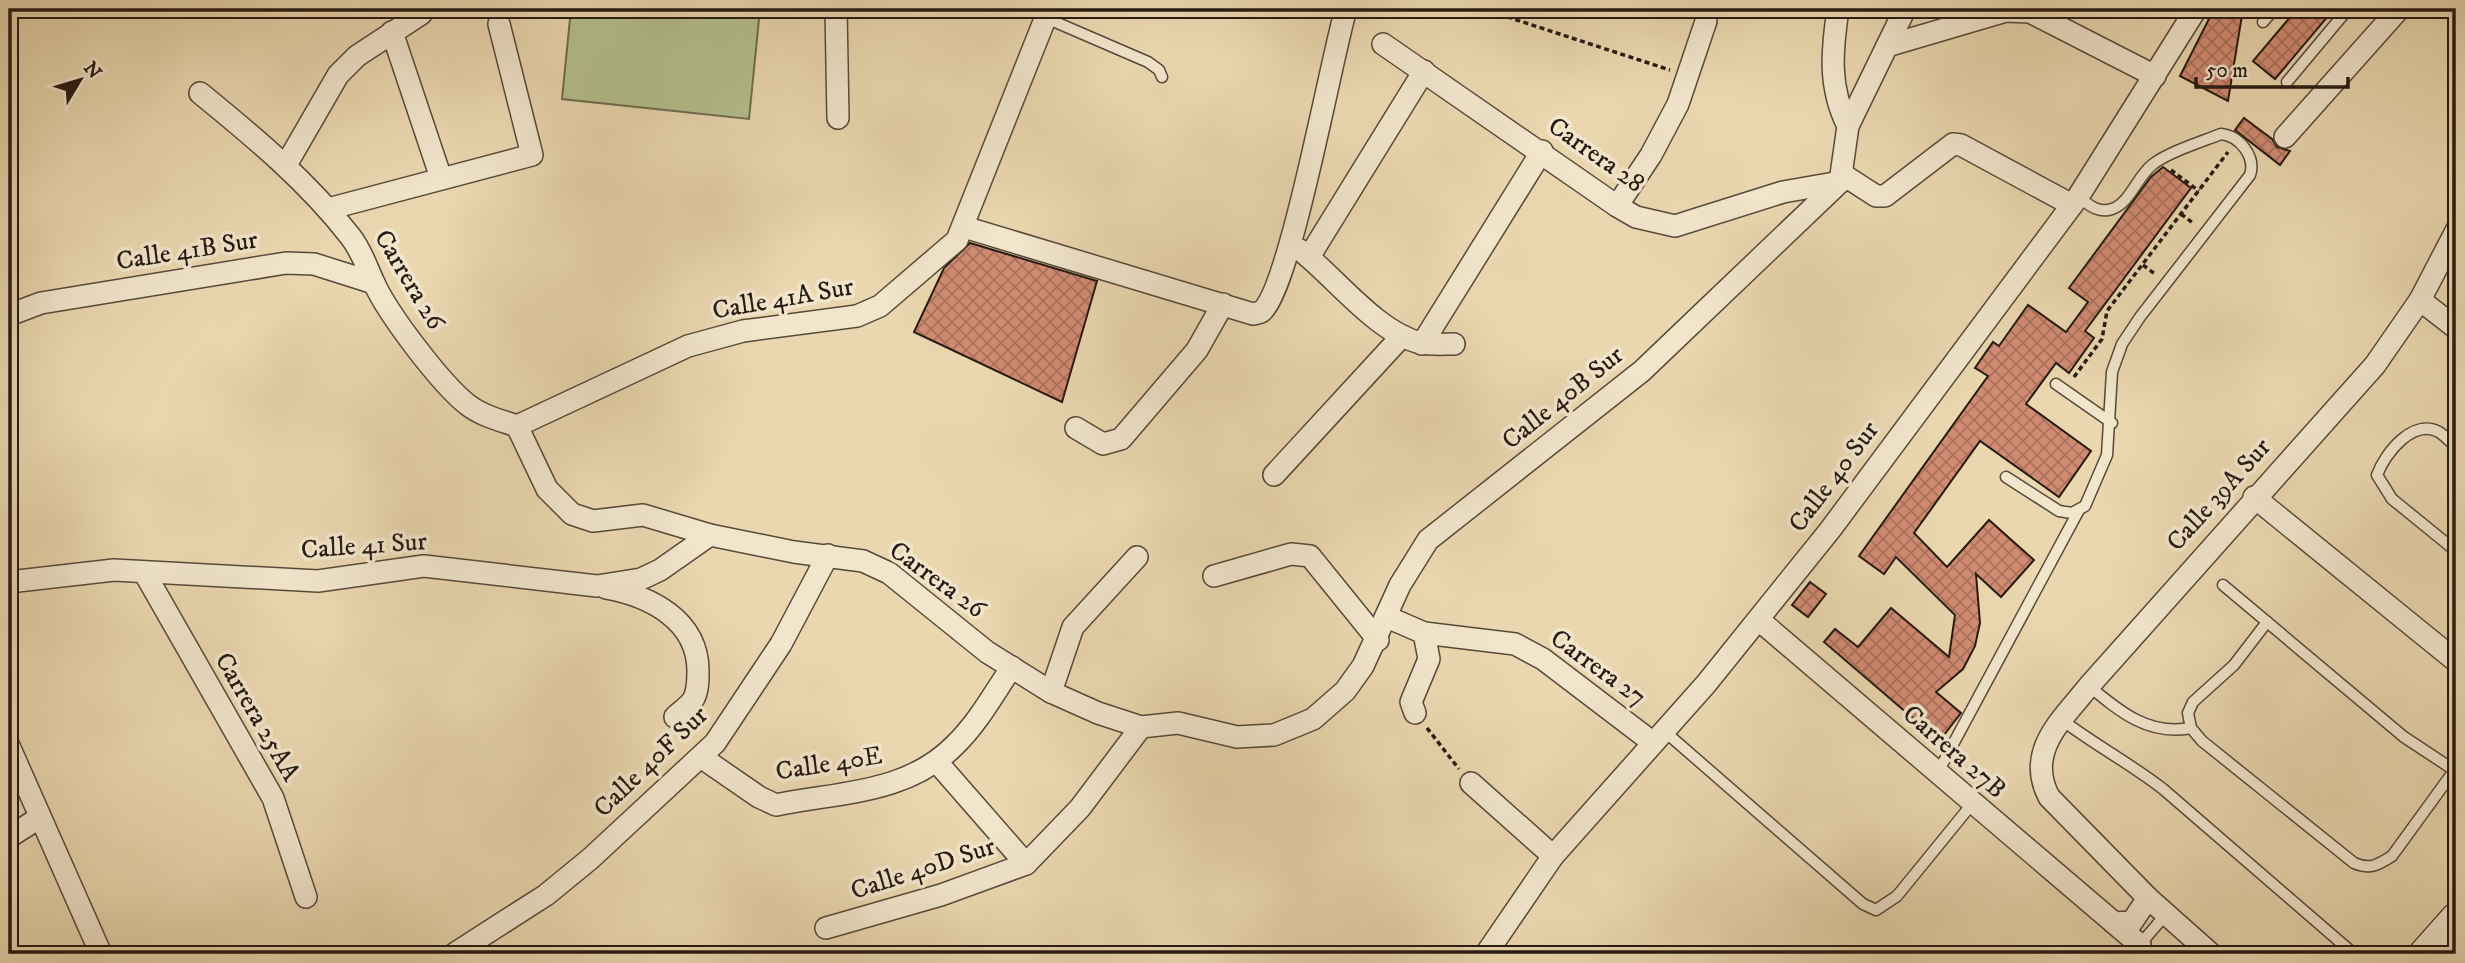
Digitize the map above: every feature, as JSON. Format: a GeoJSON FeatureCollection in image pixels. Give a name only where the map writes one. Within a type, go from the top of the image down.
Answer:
{"type":"FeatureCollection","features":[{"type":"Feature","properties":{"kind":"street"},"geometry":{"type":"LineString","coordinates":[[836,9],[838,118]]}},
{"type":"Feature","properties":{"kind":"street"},"geometry":{"type":"LineString","coordinates":[[964,227],[1253,314],[1266,308],[1273,295],[1290,242],[1346,9]]}},
{"type":"Feature","properties":{"kind":"street"},"geometry":{"type":"LineString","coordinates":[[1838,9],[1832,66],[1836,97],[1848,126]]}},
{"type":"Feature","properties":{"kind":"street"},"geometry":{"type":"LineString","coordinates":[[1905,9],[1848,126],[1841,178],[1876,196],[1885,196],[1953,144],[1961,145],[2075,201]]}},
{"type":"Feature","properties":{"kind":"street","name":"Calle 40 Sur"},"geometry":{"type":"LineString","coordinates":[[1486,954],[1553,856],[1759,620],[2075,201],[2196,9]]}},
{"type":"Feature","properties":{"kind":"street"},"geometry":{"type":"LineString","coordinates":[[2285,137],[2399,9]]}},
{"type":"Feature","properties":{"kind":"street"},"geometry":{"type":"LineString","coordinates":[[1886,46],[2006,11],[2030,12],[2155,76]]}},
{"type":"Feature","properties":{"kind":"street"},"geometry":{"type":"LineString","coordinates":[[286,165],[338,75],[356,56],[421,14]]}},
{"type":"Feature","properties":{"kind":"street","name":"Calle 41A Sur"},"geometry":{"type":"LineString","coordinates":[[517,426],[688,346],[743,331],[870,313],[957,240],[1047,14]]}},
{"type":"Feature","properties":{"kind":"street"},"geometry":{"type":"LineString","coordinates":[[1617,206],[1651,155],[1678,104],[1706,20]]}},
{"type":"Feature","properties":{"kind":"street"},"geometry":{"type":"LineString","coordinates":[[328,209],[532,155],[499,23]]}},
{"type":"Feature","properties":{"kind":"street"},"geometry":{"type":"LineString","coordinates":[[392,32],[441,178]]}},
{"type":"Feature","properties":{"kind":"street","name":"Carrera 28"},"geometry":{"type":"LineString","coordinates":[[1383,44],[1636,217],[1675,226],[1783,192],[1841,178]]}},
{"type":"Feature","properties":{"kind":"street"},"geometry":{"type":"LineString","coordinates":[[1309,257],[1424,71]]}},
{"type":"Feature","properties":{"kind":"street","name":"Carrera 26"},"geometry":{"type":"LineString","coordinates":[[200,93],[286,165],[328,209],[362,253],[374,283],[427,362],[468,405],[489,417],[517,426],[547,489],[572,514],[593,521],[643,515],[710,535],[863,561],[889,573],[986,652],[1051,692],[1098,713],[1142,727],[1178,723],[1237,737],[1258,737],[1273,735],[1313,719]]}},
{"type":"Feature","properties":{"kind":"street"},"geometry":{"type":"LineString","coordinates":[[1422,344],[1542,151]]}},
{"type":"Feature","properties":{"kind":"street","name":"Calle 40B Sur"},"geometry":{"type":"LineString","coordinates":[[1313,719],[1345,691],[1378,640],[1414,559],[1428,540],[1642,371],[1841,178]]}},
{"type":"Feature","properties":{"kind":"street","name":"Calle 39A Sur"},"geometry":{"type":"LineString","coordinates":[[2148,898],[2049,797],[2040,780],[2041,758],[2047,740],[2090,686],[2255,497],[2375,365],[2420,300],[2456,237]]}},
{"type":"Feature","properties":{"kind":"street"},"geometry":{"type":"LineString","coordinates":[[1290,242],[1362,306],[1402,336],[1422,344],[1454,344]]}},
{"type":"Feature","properties":{"kind":"street","name":"Calle 41B Sur"},"geometry":{"type":"LineString","coordinates":[[9,315],[41,303],[286,263],[314,264],[374,283]]}},
{"type":"Feature","properties":{"kind":"street"},"geometry":{"type":"LineString","coordinates":[[2420,300],[2456,328]]}},
{"type":"Feature","properties":{"kind":"street"},"geometry":{"type":"LineString","coordinates":[[1076,428],[1103,444],[1121,439],[1197,350],[1223,304]]}},
{"type":"Feature","properties":{"kind":"street"},"geometry":{"type":"LineString","coordinates":[[1274,475],[1402,336]]}},
{"type":"Feature","properties":{"kind":"street"},"geometry":{"type":"LineString","coordinates":[[2255,497],[2456,661]]}},
{"type":"Feature","properties":{"kind":"street","name":"Calle 41 Sur"},"geometry":{"type":"LineString","coordinates":[[9,582],[114,570],[318,582],[424,566],[597,586],[641,579],[660,570],[710,535]]}},
{"type":"Feature","properties":{"kind":"street"},"geometry":{"type":"LineString","coordinates":[[1214,576],[1291,554],[1310,556],[1378,640]]}},
{"type":"Feature","properties":{"kind":"street","name":"Calle 40F Sur"},"geometry":{"type":"LineString","coordinates":[[454,954],[546,895],[701,757],[729,726],[781,644],[828,555]]}},
{"type":"Feature","properties":{"kind":"street"},"geometry":{"type":"LineString","coordinates":[[1051,692],[1073,627],[1138,557]]}},
{"type":"Feature","properties":{"kind":"street","name":"Carrera 25AA"},"geometry":{"type":"LineString","coordinates":[[144,572],[273,799],[306,897]]}},
{"type":"Feature","properties":{"kind":"street"},"geometry":{"type":"LineString","coordinates":[[597,586],[640,596],[672,615],[691,635],[698,665],[697,689],[691,702],[675,717]]}},
{"type":"Feature","properties":{"kind":"street","name":"Carrera 27"},"geometry":{"type":"LineString","coordinates":[[1387,617],[1424,633],[1515,644],[1543,659],[1657,736]]}},
{"type":"Feature","properties":{"kind":"street","name":"Carrera 27B"},"geometry":{"type":"LineString","coordinates":[[1759,620],[2114,923],[2136,950]]}},
{"type":"Feature","properties":{"kind":"street"},"geometry":{"type":"LineString","coordinates":[[1415,713],[1411,702],[1429,659],[1424,633]]}},
{"type":"Feature","properties":{"kind":"street","name":"Calle 40E"},"geometry":{"type":"LineString","coordinates":[[701,757],[759,797],[776,805],[875,788],[906,778],[937,762],[974,723],[1012,667]]}},
{"type":"Feature","properties":{"kind":"street","name":"Calle 40D Sur"},"geometry":{"type":"LineString","coordinates":[[826,928],[941,895],[1026,864],[1080,808],[1142,727]]}},
{"type":"Feature","properties":{"kind":"street"},"geometry":{"type":"LineString","coordinates":[[9,746],[101,954]]}},
{"type":"Feature","properties":{"kind":"street"},"geometry":{"type":"LineString","coordinates":[[937,762],[1026,864]]}},
{"type":"Feature","properties":{"kind":"street"},"geometry":{"type":"LineString","coordinates":[[1471,783],[1553,856]]}},
{"type":"Feature","properties":{"kind":"street"},"geometry":{"type":"LineString","coordinates":[[9,837],[40,818]]}},
{"type":"Feature","properties":{"kind":"street"},"geometry":{"type":"LineString","coordinates":[[2114,923],[2132,922],[2148,898],[2211,954]]}},
{"type":"Feature","properties":{"kind":"street"},"geometry":{"type":"LineString","coordinates":[[2424,954],[2456,918]]}},
{"type":"Feature","properties":{"kind":"lane"},"geometry":{"type":"LineString","coordinates":[[2263,22],[2274,9]]}},
{"type":"Feature","properties":{"kind":"lane"},"geometry":{"type":"LineString","coordinates":[[2287,82],[2348,9]]}},
{"type":"Feature","properties":{"kind":"lane"},"geometry":{"type":"LineString","coordinates":[[1047,14],[1148,62],[1159,70],[1162,77]]}},
{"type":"Feature","properties":{"kind":"lane"},"geometry":{"type":"LineString","coordinates":[[1937,774],[2079,510],[2089,500],[2107,455],[2112,423],[2112,372],[2128,333],[2250,175],[2250,155],[2236,141],[2221,134],[2159,160],[2145,171],[2124,200],[2113,209],[2093,208],[2075,201]]}},
{"type":"Feature","properties":{"kind":"lane"},"geometry":{"type":"LineString","coordinates":[[2060,387],[2112,423]]}},
{"type":"Feature","properties":{"kind":"lane"},"geometry":{"type":"LineString","coordinates":[[2456,447],[2438,432],[2424,429],[2410,432],[2387,456],[2377,475],[2392,499],[2456,551]]}},
{"type":"Feature","properties":{"kind":"lane"},"geometry":{"type":"LineString","coordinates":[[2006,477],[2059,511],[2079,510]]}},
{"type":"Feature","properties":{"kind":"lane"},"geometry":{"type":"LineString","coordinates":[[2223,585],[2404,737],[2455,769],[2392,856],[2378,866],[2365,868],[2354,863],[2213,750],[2192,728],[2188,713],[2193,702],[2234,664],[2267,622]]}},
{"type":"Feature","properties":{"kind":"lane"},"geometry":{"type":"LineString","coordinates":[[2090,686],[2122,713],[2141,723],[2176,731],[2192,728]]}},
{"type":"Feature","properties":{"kind":"lane"},"geometry":{"type":"LineString","coordinates":[[2062,720],[2163,789],[2354,954]]}},
{"type":"Feature","properties":{"kind":"lane"},"geometry":{"type":"LineString","coordinates":[[1657,736],[1863,904],[1876,910],[1897,896],[1972,804]]}},
{"type":"Feature","properties":{"kind":"lane"},"geometry":{"type":"LineString","coordinates":[[2136,950],[2166,914]]}},
{"type":"Feature","properties":{"kind":"path"},"geometry":{"type":"LineString","coordinates":[[1483,9],[1687,75]]}},
{"type":"Feature","properties":{"kind":"path"},"geometry":{"type":"LineString","coordinates":[[2060,387],[2102,339],[2107,311],[2236,141]]}},
{"type":"Feature","properties":{"kind":"path"},"geometry":{"type":"LineString","coordinates":[[2159,160],[2199,191]]}},
{"type":"Feature","properties":{"kind":"path"},"geometry":{"type":"LineString","coordinates":[[1415,713],[1471,783]]}},
{"type":"Feature","properties":{"kind":"green space"},"geometry":{"type":"Polygon","coordinates":[[[571,9],[760,9],[749,119],[562,99],[571,9]]]}},
{"type":"Feature","properties":{"kind":"building"},"geometry":{"type":"Polygon","coordinates":[[[2214,9],[2243,9],[2228,101],[2180,76],[2214,9]]]}},
{"type":"Feature","properties":{"kind":"building"},"geometry":{"type":"Polygon","coordinates":[[[2297,9],[2334,9],[2275,79],[2253,61],[2297,9]]]}},
{"type":"Feature","properties":{"kind":"building"},"geometry":{"type":"Polygon","coordinates":[[[2244,118],[2272,139],[2277,147],[2290,151],[2280,165],[2235,130],[2244,118]]]}},
{"type":"Feature","properties":{"kind":"building"},"geometry":{"type":"Polygon","coordinates":[[[2163,167],[2191,188],[2085,331],[2094,338],[2069,373],[2056,363],[2026,404],[2091,451],[2059,497],[1980,441],[1914,533],[1947,567],[1989,520],[2034,560],[2001,597],[1976,574],[1980,623],[1975,646],[1963,669],[1936,692],[1961,713],[1937,744],[1912,724],[1915,720],[1824,642],[1835,629],[1858,647],[1891,608],[1949,657],[1955,615],[1896,557],[1884,574],[1859,556],[1988,376],[1975,368],[1993,342],[1999,346],[2028,305],[2066,332],[2088,302],[2069,288],[2151,177],[2163,167]]]}},
{"type":"Feature","properties":{"kind":"building"},"geometry":{"type":"Polygon","coordinates":[[[970,243],[1097,281],[1062,402],[914,332],[944,268],[970,243]]]}},
{"type":"Feature","properties":{"kind":"building"},"geometry":{"type":"Polygon","coordinates":[[[1810,582],[1826,594],[1808,617],[1792,605],[1810,582]]]}}]}
